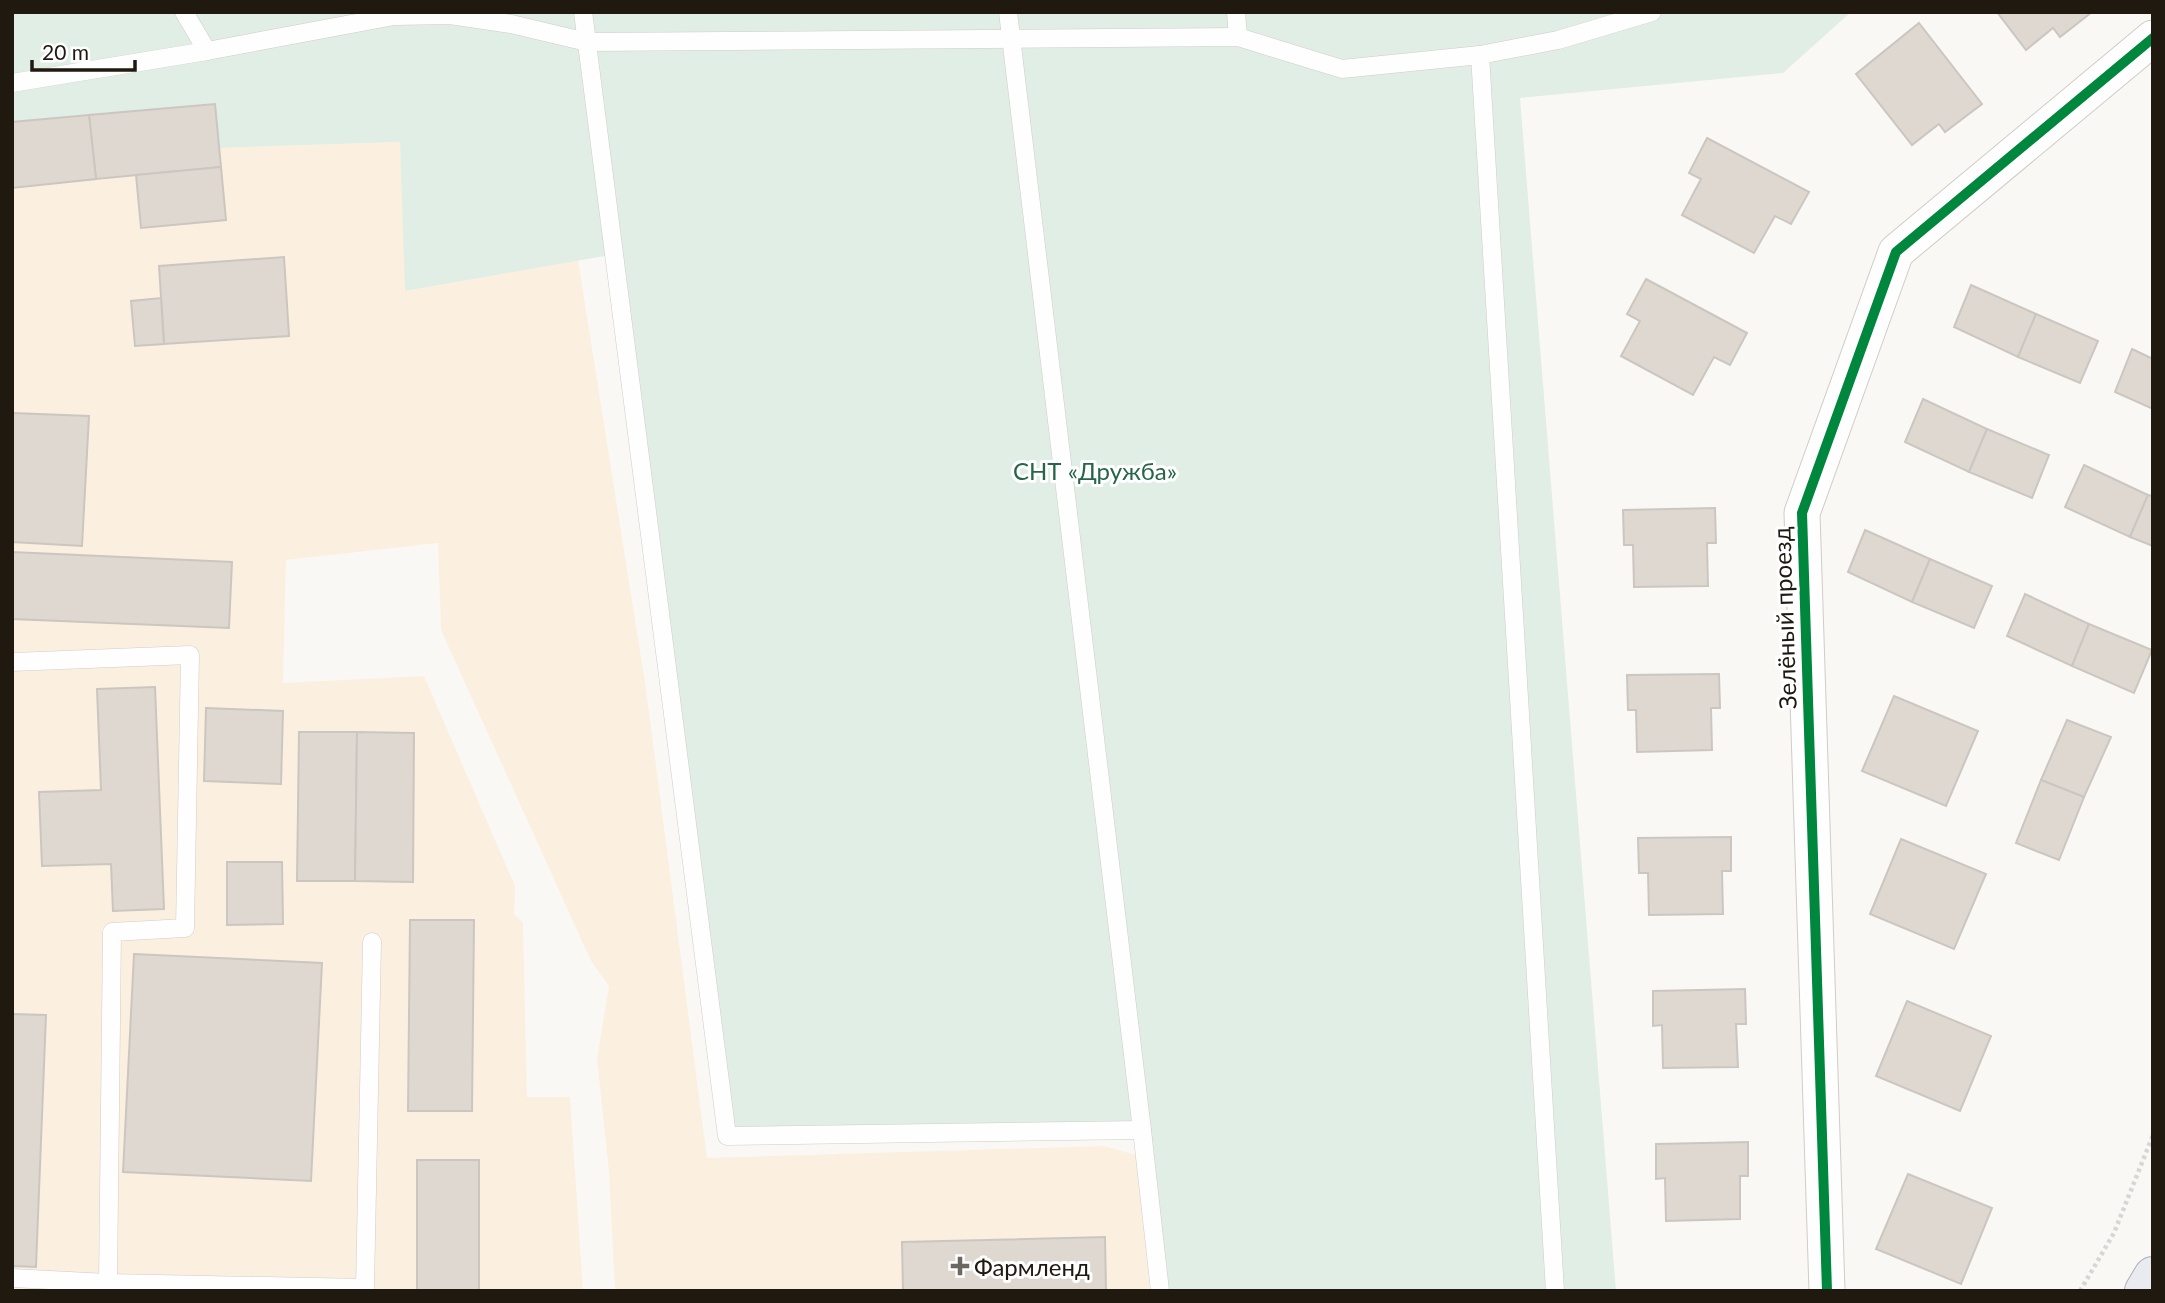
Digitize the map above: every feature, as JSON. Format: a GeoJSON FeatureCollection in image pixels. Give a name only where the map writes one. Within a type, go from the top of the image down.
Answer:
{"type":"FeatureCollection","features":[{"type":"Feature","properties":{"kind":"main road"},"geometry":{"type":"LineString","coordinates":[[2144,1291],[2153,1276]]}},
{"type":"Feature","properties":{"kind":"street","name":"Зелёный проезд"},"geometry":{"type":"LineString","coordinates":[[1827,1291],[1802,513],[1896,252],[2153,38]]}},
{"type":"Feature","properties":{"kind":"lane"},"geometry":{"type":"LineString","coordinates":[[184,12],[207,51]]}},
{"type":"Feature","properties":{"kind":"lane"},"geometry":{"type":"LineString","coordinates":[[583,12],[727,1136],[1142,1130]]}},
{"type":"Feature","properties":{"kind":"lane"},"geometry":{"type":"LineString","coordinates":[[1008,12],[1160,1291]]}},
{"type":"Feature","properties":{"kind":"lane"},"geometry":{"type":"LineString","coordinates":[[1236,12],[1238,37]]}},
{"type":"Feature","properties":{"kind":"lane"},"geometry":{"type":"LineString","coordinates":[[12,83],[207,51],[394,16],[450,15],[511,24],[587,42],[1238,37],[1342,69],[1480,55],[1558,40],[1652,12]]}},
{"type":"Feature","properties":{"kind":"lane"},"geometry":{"type":"LineString","coordinates":[[1480,55],[1555,1291]]}},
{"type":"Feature","properties":{"kind":"lane"},"geometry":{"type":"LineString","coordinates":[[12,662],[190,655],[185,928],[112,932],[108,1287]]}},
{"type":"Feature","properties":{"kind":"lane"},"geometry":{"type":"LineString","coordinates":[[12,1278],[108,1287],[365,1288],[372,942]]}},
{"type":"Feature","properties":{"kind":"path"},"geometry":{"type":"LineString","coordinates":[[2080,1291],[2113,1233],[2153,1135]]}},
{"type":"Feature","properties":{"kind":"shaded area"},"geometry":{"type":"Polygon","coordinates":[[[215,104],[220,148],[400,142],[406,291],[578,260],[646,689],[707,1158],[1104,1146],[1136,1155],[1150,1291],[615,1291],[609,1172],[597,1059],[609,986],[591,961],[441,630],[438,543],[286,560],[283,683],[424,676],[515,886],[514,914],[523,923],[527,1097],[570,1097],[583,1291],[12,1291],[12,122],[215,104]]]}},
{"type":"Feature","properties":{"kind":"green space","name":"СНТ «Дружба»"},"geometry":{"type":"Polygon","coordinates":[[[12,12],[1851,12],[1783,73],[1520,98],[1616,1291],[1161,1291],[1139,1138],[721,1140],[610,255],[405,291],[400,142],[219,148],[215,104],[12,122],[12,12]]]}},
{"type":"Feature","properties":{"kind":"building"},"geometry":{"type":"Polygon","coordinates":[[[1997,12],[2092,12],[2060,37],[2053,28],[2026,50],[1997,12]]]}},
{"type":"Feature","properties":{"kind":"building"},"geometry":{"type":"Polygon","coordinates":[[[1919,23],[1982,104],[1945,132],[1939,124],[1912,145],[1856,74],[1919,23]]]}},
{"type":"Feature","properties":{"kind":"building"},"geometry":{"type":"Polygon","coordinates":[[[215,104],[221,167],[96,179],[89,115],[215,104]]]}},
{"type":"Feature","properties":{"kind":"building"},"geometry":{"type":"Polygon","coordinates":[[[89,115],[96,179],[12,188],[12,122],[89,115]]]}},
{"type":"Feature","properties":{"kind":"building"},"geometry":{"type":"Polygon","coordinates":[[[1707,138],[1809,192],[1791,224],[1775,216],[1754,253],[1682,215],[1701,179],[1689,173],[1707,138]]]}},
{"type":"Feature","properties":{"kind":"building"},"geometry":{"type":"Polygon","coordinates":[[[221,167],[226,220],[141,228],[136,175],[221,167]]]}},
{"type":"Feature","properties":{"kind":"building"},"geometry":{"type":"Polygon","coordinates":[[[284,257],[289,336],[164,344],[159,266],[284,257]]]}},
{"type":"Feature","properties":{"kind":"building"},"geometry":{"type":"Polygon","coordinates":[[[1646,279],[1747,333],[1730,365],[1714,357],[1693,395],[1621,356],[1640,321],[1627,314],[1646,279]]]}},
{"type":"Feature","properties":{"kind":"building"},"geometry":{"type":"Polygon","coordinates":[[[1971,285],[2036,314],[2018,357],[1954,327],[1971,285]]]}},
{"type":"Feature","properties":{"kind":"building"},"geometry":{"type":"Polygon","coordinates":[[[161,298],[164,344],[135,346],[131,301],[161,298]]]}},
{"type":"Feature","properties":{"kind":"building"},"geometry":{"type":"Polygon","coordinates":[[[2036,314],[2098,341],[2080,383],[2018,357],[2036,314]]]}},
{"type":"Feature","properties":{"kind":"building"},"geometry":{"type":"Polygon","coordinates":[[[2132,349],[2153,359],[2153,409],[2115,392],[2132,349]]]}},
{"type":"Feature","properties":{"kind":"building"},"geometry":{"type":"Polygon","coordinates":[[[1923,399],[1987,429],[1969,472],[1905,442],[1923,399]]]}},
{"type":"Feature","properties":{"kind":"building"},"geometry":{"type":"Polygon","coordinates":[[[12,413],[89,416],[82,546],[12,542],[12,413]]]}},
{"type":"Feature","properties":{"kind":"building"},"geometry":{"type":"Polygon","coordinates":[[[1987,429],[2049,455],[2032,498],[1969,472],[1987,429]]]}},
{"type":"Feature","properties":{"kind":"building"},"geometry":{"type":"Polygon","coordinates":[[[2084,465],[2148,495],[2130,537],[2065,507],[2084,465]]]}},
{"type":"Feature","properties":{"kind":"building"},"geometry":{"type":"Polygon","coordinates":[[[2148,495],[2153,496],[2153,546],[2130,537],[2148,495]]]}},
{"type":"Feature","properties":{"kind":"building"},"geometry":{"type":"Polygon","coordinates":[[[1715,508],[1716,543],[1707,543],[1708,586],[1634,587],[1633,545],[1624,545],[1623,510],[1715,508]]]}},
{"type":"Feature","properties":{"kind":"building"},"geometry":{"type":"Polygon","coordinates":[[[1865,530],[1930,559],[1912,602],[1848,572],[1865,530]]]}},
{"type":"Feature","properties":{"kind":"building"},"geometry":{"type":"Polygon","coordinates":[[[12,552],[232,562],[229,628],[12,619],[12,552]]]}},
{"type":"Feature","properties":{"kind":"building"},"geometry":{"type":"Polygon","coordinates":[[[1930,559],[1992,586],[1974,628],[1912,602],[1930,559]]]}},
{"type":"Feature","properties":{"kind":"building"},"geometry":{"type":"Polygon","coordinates":[[[2025,594],[2089,624],[2072,666],[2007,636],[2025,594]]]}},
{"type":"Feature","properties":{"kind":"building"},"geometry":{"type":"Polygon","coordinates":[[[2089,624],[2152,650],[2134,693],[2072,666],[2089,624]]]}},
{"type":"Feature","properties":{"kind":"building"},"geometry":{"type":"Polygon","coordinates":[[[1719,674],[1720,708],[1711,708],[1712,750],[1637,752],[1636,710],[1628,710],[1627,675],[1719,674]]]}},
{"type":"Feature","properties":{"kind":"building"},"geometry":{"type":"Polygon","coordinates":[[[155,687],[164,909],[113,911],[111,864],[42,866],[39,792],[101,790],[97,689],[155,687]]]}},
{"type":"Feature","properties":{"kind":"building"},"geometry":{"type":"Polygon","coordinates":[[[1894,696],[1978,731],[1946,806],[1862,771],[1894,696]]]}},
{"type":"Feature","properties":{"kind":"building"},"geometry":{"type":"Polygon","coordinates":[[[206,708],[283,711],[281,784],[204,781],[206,708]]]}},
{"type":"Feature","properties":{"kind":"building"},"geometry":{"type":"Polygon","coordinates":[[[2067,720],[2111,737],[2084,797],[2041,780],[2067,720]]]}},
{"type":"Feature","properties":{"kind":"building"},"geometry":{"type":"Polygon","coordinates":[[[299,732],[357,732],[355,881],[297,881],[299,732]]]}},
{"type":"Feature","properties":{"kind":"building"},"geometry":{"type":"Polygon","coordinates":[[[357,732],[414,733],[413,882],[355,881],[357,732]]]}},
{"type":"Feature","properties":{"kind":"building"},"geometry":{"type":"Polygon","coordinates":[[[2041,780],[2084,797],[2059,860],[2016,843],[2041,780]]]}},
{"type":"Feature","properties":{"kind":"building"},"geometry":{"type":"Polygon","coordinates":[[[1731,837],[1731,871],[1722,871],[1723,914],[1649,915],[1648,873],[1639,873],[1638,838],[1731,837]]]}},
{"type":"Feature","properties":{"kind":"building"},"geometry":{"type":"Polygon","coordinates":[[[1901,839],[1986,874],[1954,949],[1870,914],[1901,839]]]}},
{"type":"Feature","properties":{"kind":"building"},"geometry":{"type":"Polygon","coordinates":[[[227,862],[282,862],[283,924],[227,925],[227,862]]]}},
{"type":"Feature","properties":{"kind":"building"},"geometry":{"type":"Polygon","coordinates":[[[410,920],[474,920],[472,1111],[408,1111],[410,920]]]}},
{"type":"Feature","properties":{"kind":"building"},"geometry":{"type":"Polygon","coordinates":[[[134,954],[322,963],[311,1181],[123,1172],[134,954]]]}},
{"type":"Feature","properties":{"kind":"building"},"geometry":{"type":"Polygon","coordinates":[[[1745,989],[1746,1024],[1736,1024],[1738,1067],[1663,1068],[1662,1025],[1653,1026],[1653,991],[1745,989]]]}},
{"type":"Feature","properties":{"kind":"building"},"geometry":{"type":"Polygon","coordinates":[[[1907,1001],[1991,1036],[1960,1111],[1876,1076],[1907,1001]]]}},
{"type":"Feature","properties":{"kind":"building"},"geometry":{"type":"Polygon","coordinates":[[[12,1014],[46,1015],[36,1267],[12,1266],[12,1014]]]}},
{"type":"Feature","properties":{"kind":"building"},"geometry":{"type":"Polygon","coordinates":[[[1748,1142],[1748,1176],[1740,1176],[1740,1219],[1666,1221],[1665,1178],[1656,1179],[1656,1144],[1748,1142]]]}},
{"type":"Feature","properties":{"kind":"building"},"geometry":{"type":"Polygon","coordinates":[[[417,1160],[479,1160],[479,1291],[417,1291],[417,1160]]]}},
{"type":"Feature","properties":{"kind":"building"},"geometry":{"type":"Polygon","coordinates":[[[1908,1174],[1992,1208],[1961,1284],[1876,1249],[1908,1174]]]}},
{"type":"Feature","properties":{"kind":"building"},"geometry":{"type":"Polygon","coordinates":[[[1105,1237],[1106,1291],[903,1291],[902,1242],[1105,1237]]]}},
{"type":"Feature","properties":{"kind":"cycle path"},"geometry":{"type":"LineString","coordinates":[[1827,1291],[1802,513],[1896,252],[2153,38]]}},
{"type":"Feature","properties":{"kind":"place","name":"Фармленд"},"geometry":{"type":"Point","coordinates":[960,1266]}}]}
